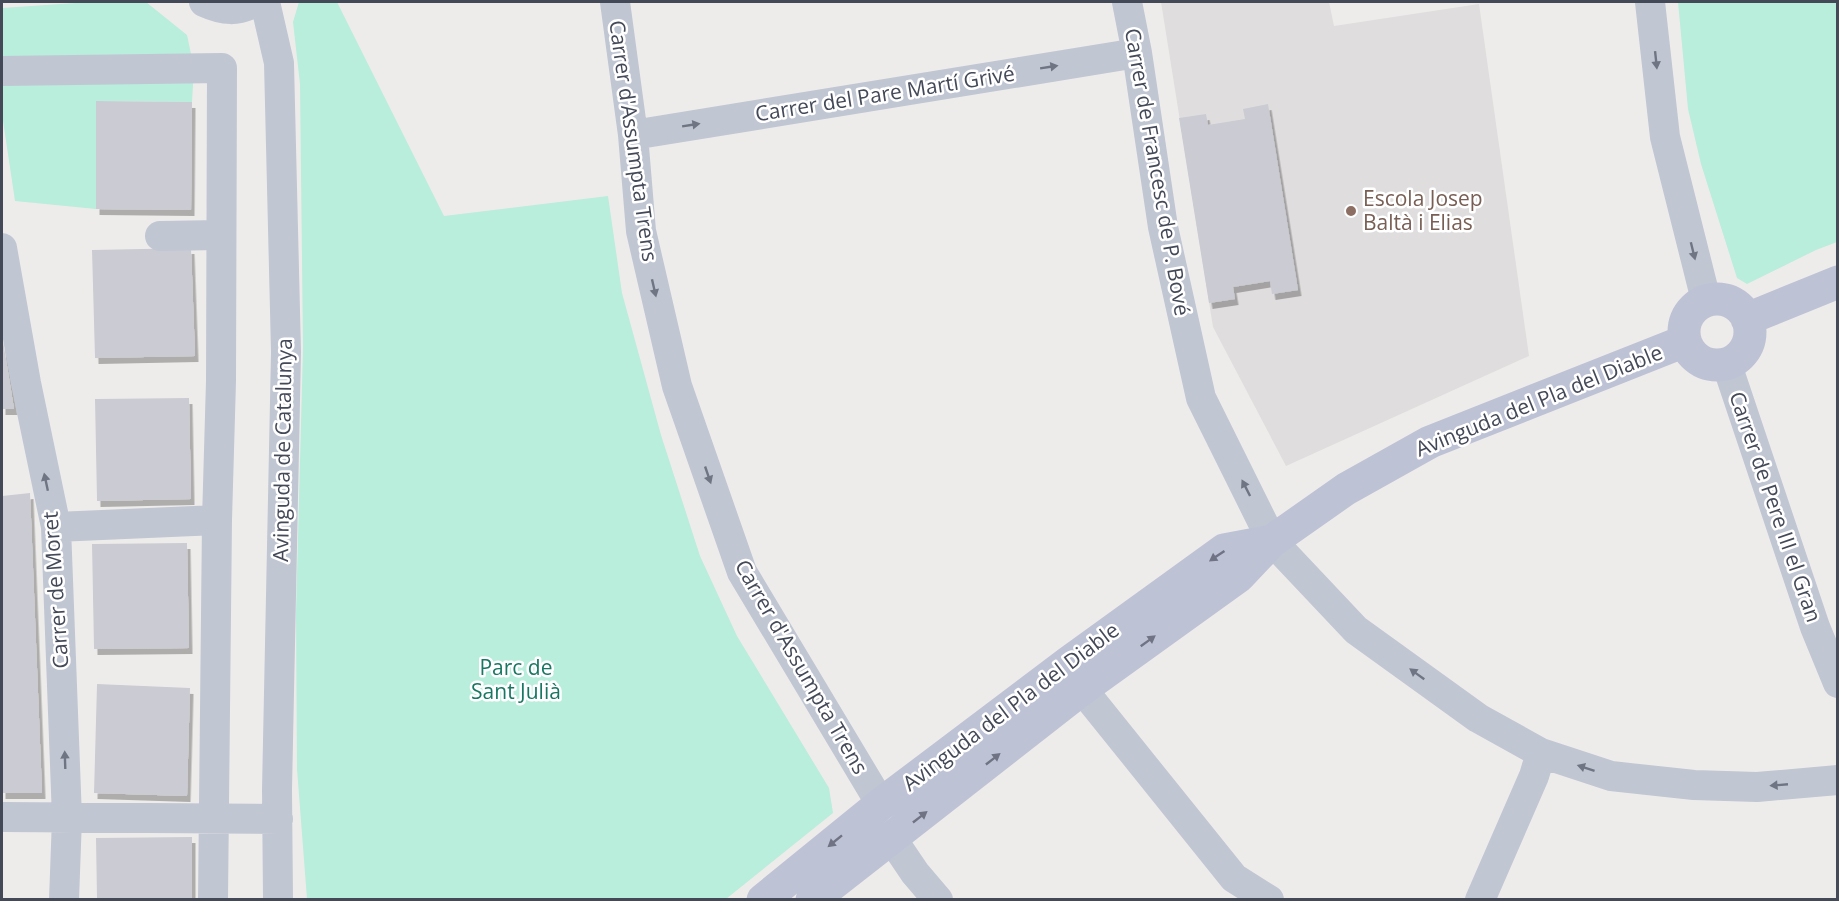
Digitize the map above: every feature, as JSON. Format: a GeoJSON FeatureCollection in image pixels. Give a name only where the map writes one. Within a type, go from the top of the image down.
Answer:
{"type":"FeatureCollection","features":[{"type":"Feature","properties":{"kind":"street"},"geometry":{"type":"LineString","coordinates":[[204,2],[220,9],[243,9],[256,2]]}},
{"type":"Feature","properties":{"kind":"street","name":"Avinguda de Catalunya"},"geometry":{"type":"LineString","coordinates":[[265,2],[279,63],[286,352],[278,900]]}},
{"type":"Feature","properties":{"kind":"street","name":"Carrer d'Assumpta Trens"},"geometry":{"type":"LineString","coordinates":[[615,2],[633,135],[641,231],[678,386],[742,572],[880,804]]}},
{"type":"Feature","properties":{"kind":"street","name":"Carrer de Francesc de P. Bové"},"geometry":{"type":"LineString","coordinates":[[1127,2],[1137,53],[1163,227],[1201,398],[1272,541],[1356,630],[1478,718],[1541,753],[1611,776],[1694,785],[1757,787],[1838,780]]}},
{"type":"Feature","properties":{"kind":"street"},"geometry":{"type":"LineString","coordinates":[[1650,2],[1665,137],[1706,300]]}},
{"type":"Feature","properties":{"kind":"street","name":"Carrer del Pare Martí Grivé"},"geometry":{"type":"LineString","coordinates":[[633,135],[1137,53]]}},
{"type":"Feature","properties":{"kind":"street"},"geometry":{"type":"LineString","coordinates":[[2,71],[222,68],[221,381],[217,520],[213,900]]}},
{"type":"Feature","properties":{"kind":"street"},"geometry":{"type":"LineString","coordinates":[[160,236],[220,235]]}},
{"type":"Feature","properties":{"kind":"street","name":"Carrer de Moret"},"geometry":{"type":"LineString","coordinates":[[2,248],[26,383],[56,527],[67,818],[64,900]]}},
{"type":"Feature","properties":{"kind":"street"},"geometry":{"type":"LineString","coordinates":[[1748,319],[1838,282]]}},
{"type":"Feature","properties":{"kind":"street"},"geometry":{"type":"LineString","coordinates":[[1721,299],[1731,302],[1744,312],[1748,319],[1750,339],[1747,347],[1735,361],[1727,365],[1707,365],[1694,357],[1688,349],[1684,326],[1687,318],[1699,304],[1706,300],[1721,299]]}},
{"type":"Feature","properties":{"kind":"street","name":"Avinguda del Pla del Diable"},"geometry":{"type":"LineString","coordinates":[[812,900],[1082,688],[1239,576],[1272,541],[1347,489],[1430,442],[1685,341]]}},
{"type":"Feature","properties":{"kind":"street","name":"Carrer de Pere III el Gran"},"geometry":{"type":"LineString","coordinates":[[1727,365],[1815,627],[1838,682]]}},
{"type":"Feature","properties":{"kind":"street"},"geometry":{"type":"LineString","coordinates":[[56,527],[217,520]]}},
{"type":"Feature","properties":{"kind":"street","name":"Avinguda del Pla del Diable"},"geometry":{"type":"LineString","coordinates":[[763,900],[880,804],[1224,550],[1272,541]]}},
{"type":"Feature","properties":{"kind":"street"},"geometry":{"type":"LineString","coordinates":[[1082,688],[1234,878],[1269,900]]}},
{"type":"Feature","properties":{"kind":"street"},"geometry":{"type":"LineString","coordinates":[[1480,900],[1534,776],[1541,753]]}},
{"type":"Feature","properties":{"kind":"street"},"geometry":{"type":"LineString","coordinates":[[2,817],[278,819]]}},
{"type":"Feature","properties":{"kind":"street"},"geometry":{"type":"LineString","coordinates":[[892,839],[915,873],[938,900]]}},
{"type":"Feature","properties":{"kind":"shaded area","name":"Escola Josep Baltà i Elias"},"geometry":{"type":"Polygon","coordinates":[[[1161,2],[1329,2],[1334,26],[1479,4],[1529,356],[1286,466],[1213,327],[1161,2]]]}},
{"type":"Feature","properties":{"kind":"green space"},"geometry":{"type":"Polygon","coordinates":[[[90,2],[146,2],[187,35],[194,68],[192,102],[96,101],[96,209],[15,201],[2,114],[2,8],[90,2]]]}},
{"type":"Feature","properties":{"kind":"green space","name":"Parc de Sant Julià"},"geometry":{"type":"Polygon","coordinates":[[[299,2],[337,2],[444,216],[608,196],[622,293],[661,435],[700,556],[737,636],[829,788],[833,813],[726,899],[307,899],[297,769],[296,613],[303,348],[300,84],[293,22],[299,2]]]}},
{"type":"Feature","properties":{"kind":"green space"},"geometry":{"type":"Polygon","coordinates":[[[1678,2],[1837,2],[1837,242],[1747,284],[1737,278],[1701,164],[1688,109],[1678,2]]]}},
{"type":"Feature","properties":{"kind":"building"},"geometry":{"type":"Polygon","coordinates":[[[96,101],[192,102],[191,210],[96,209],[96,101]]]}},
{"type":"Feature","properties":{"kind":"building"},"geometry":{"type":"Polygon","coordinates":[[[1268,104],[1298,290],[1272,294],[1270,281],[1233,287],[1235,299],[1209,303],[1179,118],[1206,114],[1208,125],[1245,119],[1243,109],[1268,104]]]}},
{"type":"Feature","properties":{"kind":"building"},"geometry":{"type":"Polygon","coordinates":[[[191,248],[195,356],[95,358],[92,250],[191,248]]]}},
{"type":"Feature","properties":{"kind":"building"},"geometry":{"type":"Polygon","coordinates":[[[3,341],[14,409],[2,409],[3,341]]]}},
{"type":"Feature","properties":{"kind":"building"},"geometry":{"type":"Polygon","coordinates":[[[189,398],[191,499],[97,501],[95,399],[189,398]]]}},
{"type":"Feature","properties":{"kind":"building"},"geometry":{"type":"Polygon","coordinates":[[[30,493],[42,793],[2,793],[2,496],[30,493]]]}},
{"type":"Feature","properties":{"kind":"building"},"geometry":{"type":"Polygon","coordinates":[[[187,543],[189,648],[94,649],[92,544],[187,543]]]}},
{"type":"Feature","properties":{"kind":"building"},"geometry":{"type":"Polygon","coordinates":[[[97,684],[190,688],[187,796],[94,793],[97,684]]]}},
{"type":"Feature","properties":{"kind":"building"},"geometry":{"type":"Polygon","coordinates":[[[192,837],[192,900],[97,900],[96,838],[192,837]]]}},
{"type":"Feature","properties":{"kind":"place","name":"Escola Josep Baltà i Elias"},"geometry":{"type":"Point","coordinates":[1351,211]}}]}
